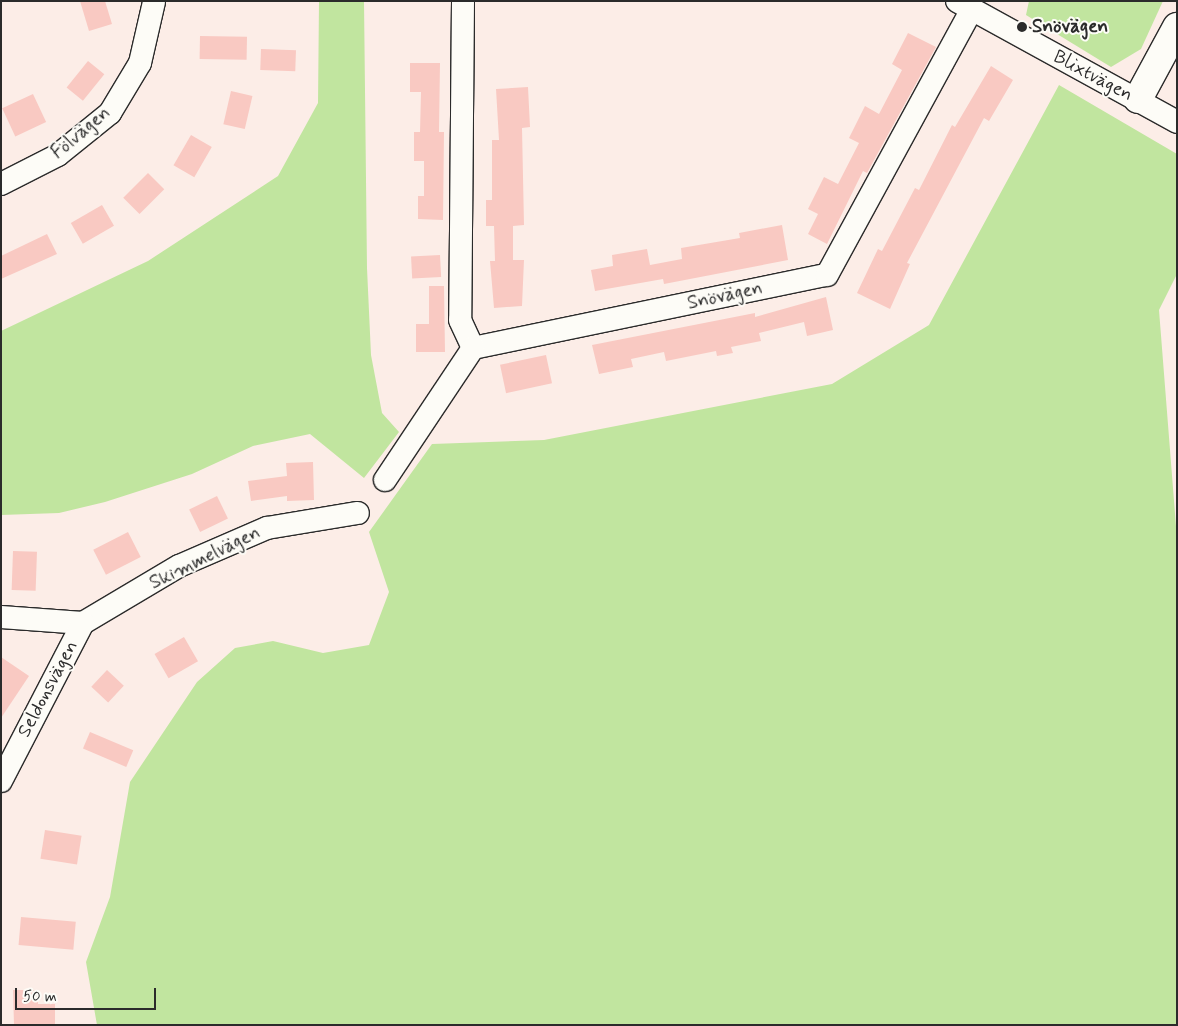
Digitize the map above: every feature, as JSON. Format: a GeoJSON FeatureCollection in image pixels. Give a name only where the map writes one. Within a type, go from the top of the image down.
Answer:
{"type":"FeatureCollection","features":[{"type":"Feature","properties":{"kind":"street"},"geometry":{"type":"LineString","coordinates":[[154,2],[158,1]]}},
{"type":"Feature","properties":{"kind":"street"},"geometry":{"type":"LineString","coordinates":[[385,480],[473,348],[460,320],[463,1]]}},
{"type":"Feature","properties":{"kind":"street","name":"Fölvägen"},"geometry":{"type":"LineString","coordinates":[[1,184],[58,155],[110,113],[140,63],[154,2]]}},
{"type":"Feature","properties":{"kind":"street","name":"Snövägen"},"geometry":{"type":"LineString","coordinates":[[473,348],[827,275],[964,5]]}},
{"type":"Feature","properties":{"kind":"street","name":"Blixtvägen"},"geometry":{"type":"LineString","coordinates":[[964,5],[1177,122]]}},
{"type":"Feature","properties":{"kind":"street"},"geometry":{"type":"LineString","coordinates":[[1138,99],[1177,27]]}},
{"type":"Feature","properties":{"kind":"street","name":"Skimmelvägen"},"geometry":{"type":"LineString","coordinates":[[83,623],[179,566],[267,528],[358,513]]}},
{"type":"Feature","properties":{"kind":"street"},"geometry":{"type":"LineString","coordinates":[[1,617],[83,623]]}},
{"type":"Feature","properties":{"kind":"street","name":"Seldonsvägen"},"geometry":{"type":"LineString","coordinates":[[1,781],[83,623]]}},
{"type":"Feature","properties":{"kind":"green space"},"geometry":{"type":"Polygon","coordinates":[[[319,1],[364,1],[367,268],[371,355],[382,413],[399,432],[364,478],[310,434],[253,446],[192,474],[105,502],[59,513],[1,515],[1,331],[148,261],[278,176],[318,103],[319,1]]]}},
{"type":"Feature","properties":{"kind":"green space"},"geometry":{"type":"Polygon","coordinates":[[[1029,1],[1163,1],[1141,49],[1111,67],[1026,15],[1029,1]]]}},
{"type":"Feature","properties":{"kind":"green space"},"geometry":{"type":"Polygon","coordinates":[[[1059,85],[1177,154],[1177,274],[1159,310],[1177,539],[1177,1025],[97,1025],[86,962],[110,897],[130,782],[197,682],[235,648],[273,641],[323,653],[369,645],[389,592],[369,532],[432,444],[544,440],[832,384],[929,325],[1059,85]]]}},
{"type":"Feature","properties":{"kind":"building"},"geometry":{"type":"Polygon","coordinates":[[[80,1],[105,1],[112,24],[89,31],[80,1]]]}},
{"type":"Feature","properties":{"kind":"building"},"geometry":{"type":"Polygon","coordinates":[[[908,33],[936,47],[867,173],[863,171],[827,244],[808,234],[818,214],[808,209],[824,177],[838,184],[859,143],[849,138],[865,106],[879,114],[902,70],[892,64],[908,33]]]}},
{"type":"Feature","properties":{"kind":"building"},"geometry":{"type":"Polygon","coordinates":[[[200,36],[247,37],[247,60],[200,59],[200,36]]]}},
{"type":"Feature","properties":{"kind":"building"},"geometry":{"type":"Polygon","coordinates":[[[261,49],[296,50],[295,71],[260,70],[261,49]]]}},
{"type":"Feature","properties":{"kind":"building"},"geometry":{"type":"Polygon","coordinates":[[[88,61],[104,74],[83,101],[67,87],[88,61]]]}},
{"type":"Feature","properties":{"kind":"building"},"geometry":{"type":"Polygon","coordinates":[[[410,63],[440,63],[439,132],[444,132],[443,220],[418,219],[418,196],[424,196],[424,161],[414,161],[414,132],[420,132],[421,92],[410,92],[410,63]]]}},
{"type":"Feature","properties":{"kind":"building"},"geometry":{"type":"Polygon","coordinates":[[[991,66],[1013,80],[989,121],[984,118],[907,263],[910,264],[890,309],[857,293],[878,249],[882,251],[915,188],[919,190],[952,125],[955,127],[991,66]]]}},
{"type":"Feature","properties":{"kind":"building"},"geometry":{"type":"Polygon","coordinates":[[[528,87],[530,127],[522,128],[524,225],[513,226],[513,260],[524,260],[522,306],[494,308],[490,261],[495,261],[494,226],[486,226],[486,200],[492,200],[492,140],[499,140],[496,89],[528,87]]]}},
{"type":"Feature","properties":{"kind":"building"},"geometry":{"type":"Polygon","coordinates":[[[231,91],[252,96],[245,129],[223,124],[231,91]]]}},
{"type":"Feature","properties":{"kind":"building"},"geometry":{"type":"Polygon","coordinates":[[[33,94],[46,122],[15,136],[2,108],[33,94]]]}},
{"type":"Feature","properties":{"kind":"building"},"geometry":{"type":"Polygon","coordinates":[[[191,135],[212,147],[194,177],[174,165],[191,135]]]}},
{"type":"Feature","properties":{"kind":"building"},"geometry":{"type":"Polygon","coordinates":[[[148,173],[164,189],[140,214],[123,198],[148,173]]]}},
{"type":"Feature","properties":{"kind":"building"},"geometry":{"type":"Polygon","coordinates":[[[102,205],[114,226],[83,244],[71,223],[102,205]]]}},
{"type":"Feature","properties":{"kind":"building"},"geometry":{"type":"Polygon","coordinates":[[[782,225],[788,260],[664,284],[663,279],[595,291],[591,270],[613,266],[612,255],[647,249],[650,265],[682,259],[681,248],[740,238],[739,233],[782,225]]]}},
{"type":"Feature","properties":{"kind":"building"},"geometry":{"type":"Polygon","coordinates":[[[47,234],[57,254],[1,279],[1,256],[47,234]]]}},
{"type":"Feature","properties":{"kind":"building"},"geometry":{"type":"Polygon","coordinates":[[[440,255],[441,277],[412,278],[411,257],[440,255]]]}},
{"type":"Feature","properties":{"kind":"building"},"geometry":{"type":"Polygon","coordinates":[[[429,286],[444,286],[445,352],[416,352],[416,324],[429,324],[429,286]]]}},
{"type":"Feature","properties":{"kind":"building"},"geometry":{"type":"Polygon","coordinates":[[[826,297],[833,330],[807,336],[804,322],[759,333],[761,341],[731,347],[733,353],[717,356],[716,351],[666,361],[664,352],[631,359],[633,367],[599,374],[592,345],[755,313],[755,317],[826,297]]]}},
{"type":"Feature","properties":{"kind":"building"},"geometry":{"type":"Polygon","coordinates":[[[546,355],[552,383],[506,393],[500,365],[546,355]]]}},
{"type":"Feature","properties":{"kind":"building"},"geometry":{"type":"Polygon","coordinates":[[[313,462],[314,500],[287,501],[287,496],[251,501],[248,481],[287,476],[286,463],[313,462]]]}},
{"type":"Feature","properties":{"kind":"building"},"geometry":{"type":"Polygon","coordinates":[[[217,496],[228,518],[200,532],[189,510],[217,496]]]}},
{"type":"Feature","properties":{"kind":"building"},"geometry":{"type":"Polygon","coordinates":[[[128,532],[141,557],[106,575],[93,550],[128,532]]]}},
{"type":"Feature","properties":{"kind":"building"},"geometry":{"type":"Polygon","coordinates":[[[13,551],[37,552],[36,591],[12,590],[13,551]]]}},
{"type":"Feature","properties":{"kind":"building"},"geometry":{"type":"Polygon","coordinates":[[[184,637],[198,661],[169,678],[155,654],[184,637]]]}},
{"type":"Feature","properties":{"kind":"building"},"geometry":{"type":"Polygon","coordinates":[[[1,657],[29,676],[1,718],[1,657]]]}},
{"type":"Feature","properties":{"kind":"building"},"geometry":{"type":"Polygon","coordinates":[[[107,670],[124,686],[108,703],[91,687],[107,670]]]}},
{"type":"Feature","properties":{"kind":"building"},"geometry":{"type":"Polygon","coordinates":[[[90,732],[133,750],[126,767],[83,749],[90,732]]]}},
{"type":"Feature","properties":{"kind":"building"},"geometry":{"type":"Polygon","coordinates":[[[45,830],[82,836],[77,864],[40,859],[45,830]]]}},
{"type":"Feature","properties":{"kind":"building"},"geometry":{"type":"Polygon","coordinates":[[[21,917],[76,922],[73,950],[19,945],[21,917]]]}},
{"type":"Feature","properties":{"kind":"building"},"geometry":{"type":"Polygon","coordinates":[[[13,990],[38,990],[38,1004],[55,1004],[55,1025],[14,1025],[13,990]]]}},
{"type":"Feature","properties":{"kind":"place","name":"Snövägen"},"geometry":{"type":"Point","coordinates":[1022,27]}}]}
